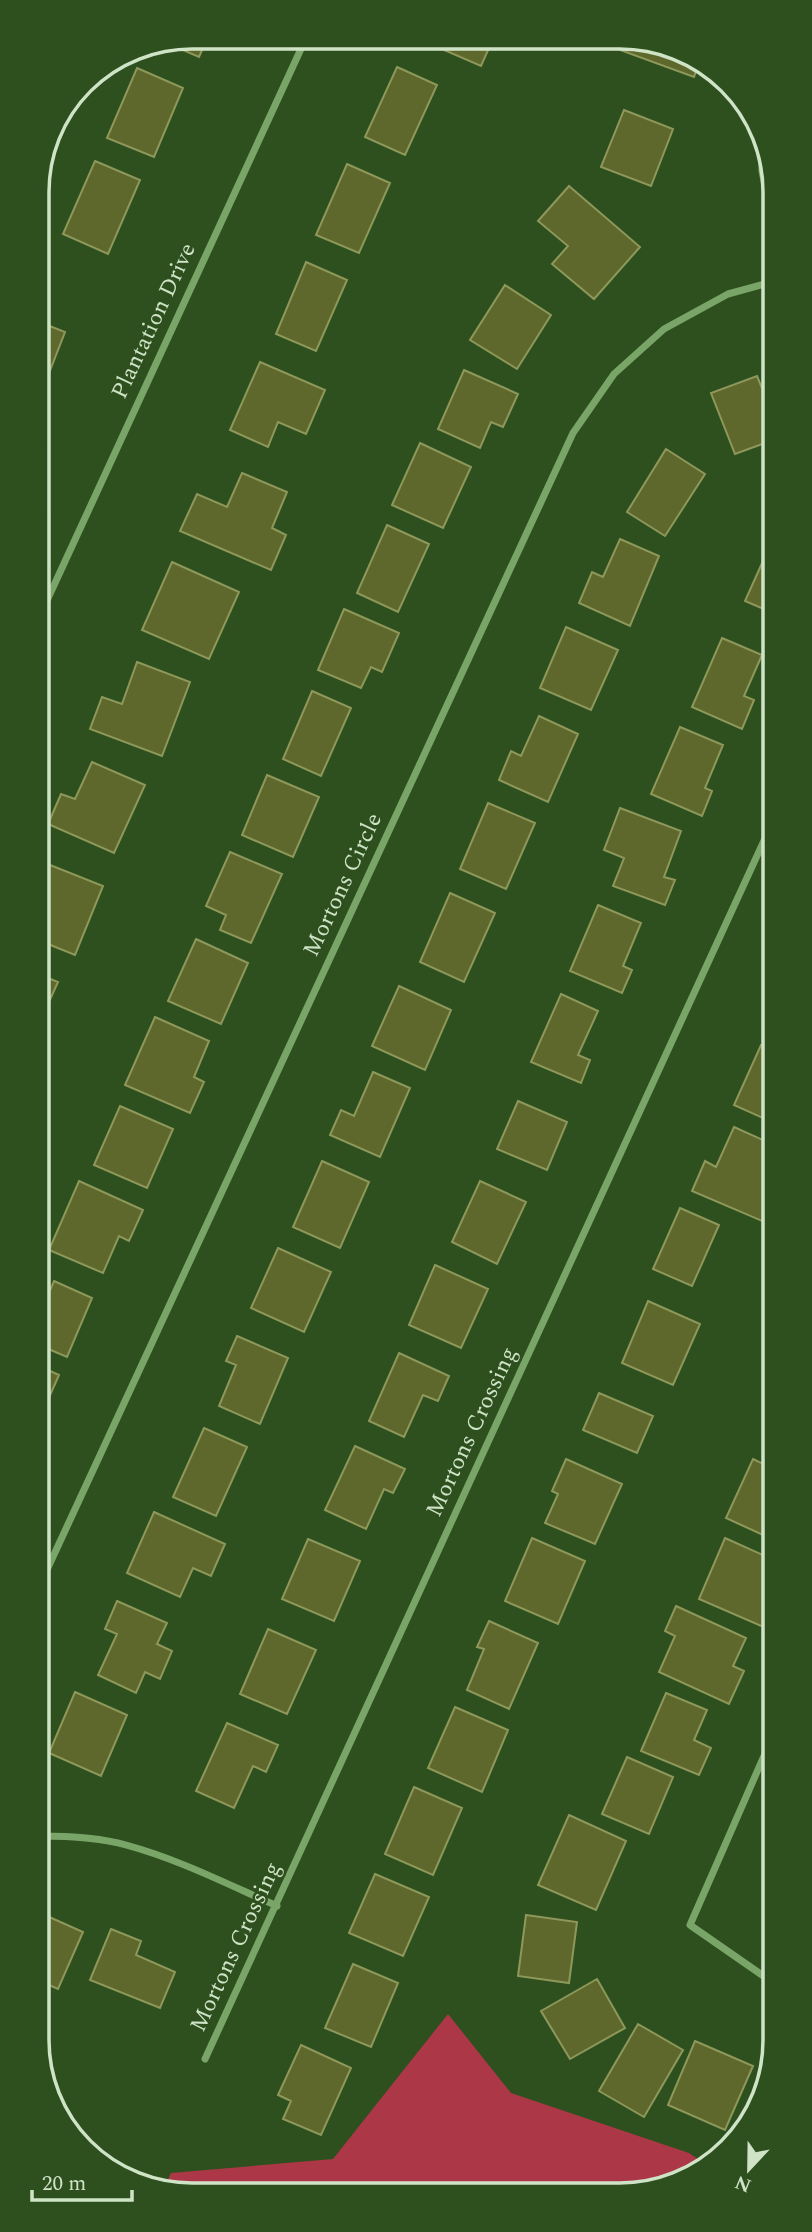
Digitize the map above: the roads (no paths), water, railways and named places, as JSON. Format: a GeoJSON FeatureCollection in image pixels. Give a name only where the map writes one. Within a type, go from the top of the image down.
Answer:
{"type":"FeatureCollection","features":[{"type":"Feature","properties":{"kind":"street","name":"Plantation Drive"},"geometry":{"type":"LineString","coordinates":[[49,596],[300,49]]}},
{"type":"Feature","properties":{"kind":"street","name":"Mortons Circle"},"geometry":{"type":"LineString","coordinates":[[49,1565],[573,433],[614,374],[664,329],[728,294],[763,284]]}},
{"type":"Feature","properties":{"kind":"street","name":"Mortons Crossing"},"geometry":{"type":"LineString","coordinates":[[205,2059],[763,843]]}},
{"type":"Feature","properties":{"kind":"street"},"geometry":{"type":"LineString","coordinates":[[763,1760],[690,1925],[763,1976]]}},
{"type":"Feature","properties":{"kind":"street"},"geometry":{"type":"LineString","coordinates":[[49,1836],[124,1844],[175,1861],[277,1906]]}}]}
